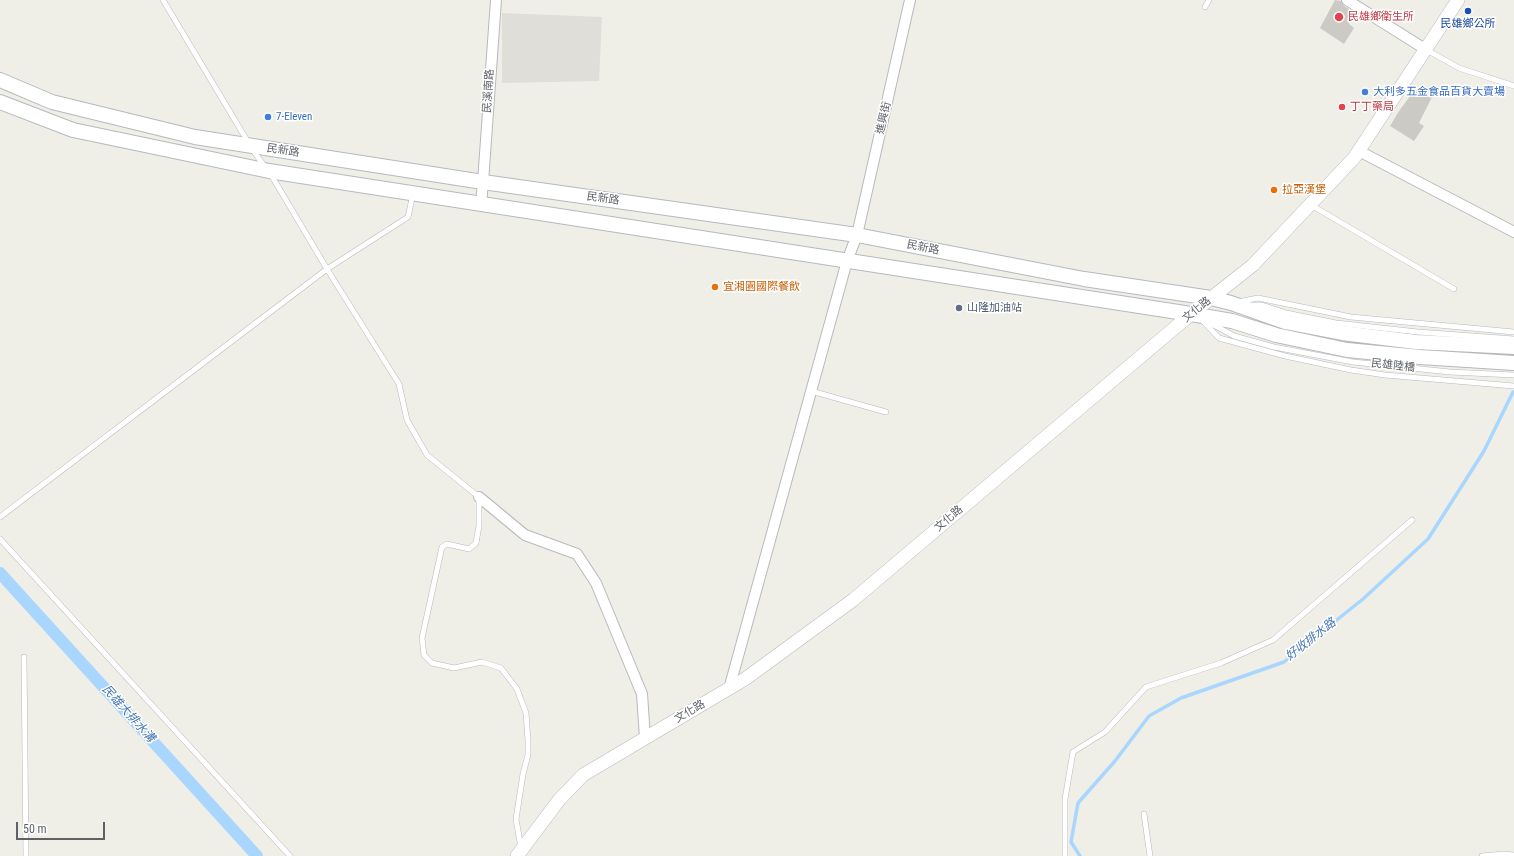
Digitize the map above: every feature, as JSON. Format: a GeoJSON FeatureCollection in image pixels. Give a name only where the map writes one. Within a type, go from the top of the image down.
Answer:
{"type":"FeatureCollection","features":[{"type":"Feature","properties":{"kind":"main road","name":"民新路"},"geometry":{"type":"LineString","coordinates":[[0,80],[52,102],[195,137],[483,182],[857,235],[1084,278],[1211,298],[1286,317]]}},
{"type":"Feature","properties":{"kind":"main road","name":"民新路"},"geometry":{"type":"LineString","coordinates":[[0,102],[73,130],[268,171],[1232,321],[1275,341]]}},
{"type":"Feature","properties":{"kind":"main road"},"geometry":{"type":"LineString","coordinates":[[1286,317],[1342,333],[1416,342],[1514,347]]}},
{"type":"Feature","properties":{"kind":"main road","name":"民雄陸橋"},"geometry":{"type":"LineString","coordinates":[[1275,341],[1420,357],[1514,363]]}},
{"type":"Feature","properties":{"kind":"street","name":"民溪南路"},"geometry":{"type":"LineString","coordinates":[[480,204],[483,182],[496,0]]}},
{"type":"Feature","properties":{"kind":"street","name":"進興街"},"geometry":{"type":"LineString","coordinates":[[729,689],[847,261],[857,235],[910,0]]}},
{"type":"Feature","properties":{"kind":"street"},"geometry":{"type":"LineString","coordinates":[[1347,0],[1425,49]]}},
{"type":"Feature","properties":{"kind":"street","name":"文化路"},"geometry":{"type":"LineString","coordinates":[[519,853],[559,800],[583,775],[745,679],[853,600],[1195,315],[1211,298],[1253,265],[1354,158],[1458,0]]}},
{"type":"Feature","properties":{"kind":"street"},"geometry":{"type":"LineString","coordinates":[[1359,151],[1514,232]]}},
{"type":"Feature","properties":{"kind":"street"},"geometry":{"type":"LineString","coordinates":[[478,497],[526,535],[577,554],[593,577],[642,694],[645,738]]}},
{"type":"Feature","properties":{"kind":"lane"},"geometry":{"type":"LineString","coordinates":[[163,0],[250,146],[268,171],[327,270],[399,384],[407,420],[426,455],[478,497],[479,526],[476,543],[469,549],[447,544],[442,547],[422,638],[424,655],[432,663],[454,668],[482,662],[501,668],[517,688],[526,713],[528,740],[528,755],[523,774],[516,819],[519,853]]}},
{"type":"Feature","properties":{"kind":"lane"},"geometry":{"type":"LineString","coordinates":[[1205,7],[1209,0]]}},
{"type":"Feature","properties":{"kind":"lane"},"geometry":{"type":"LineString","coordinates":[[1425,49],[1459,68],[1514,86]]}},
{"type":"Feature","properties":{"kind":"lane"},"geometry":{"type":"LineString","coordinates":[[0,517],[327,270],[408,217],[413,193]]}},
{"type":"Feature","properties":{"kind":"lane"},"geometry":{"type":"LineString","coordinates":[[1310,205],[1454,289]]}},
{"type":"Feature","properties":{"kind":"lane"},"geometry":{"type":"LineString","coordinates":[[1231,303],[1258,298],[1351,317],[1514,332]]}},
{"type":"Feature","properties":{"kind":"lane"},"geometry":{"type":"LineString","coordinates":[[1195,315],[1219,338],[1285,356],[1351,370],[1386,375],[1514,386]]}},
{"type":"Feature","properties":{"kind":"lane"},"geometry":{"type":"LineString","coordinates":[[1286,317],[1382,329],[1514,339]]}},
{"type":"Feature","properties":{"kind":"lane","name":"民雄陸橋"},"geometry":{"type":"LineString","coordinates":[[1275,341],[1353,362],[1450,372],[1514,374]]}},
{"type":"Feature","properties":{"kind":"lane"},"geometry":{"type":"LineString","coordinates":[[811,390],[886,412]]}},
{"type":"Feature","properties":{"kind":"lane"},"geometry":{"type":"LineString","coordinates":[[1065,856],[1065,799],[1073,752],[1105,732],[1146,687],[1221,663],[1273,640],[1412,520]]}},
{"type":"Feature","properties":{"kind":"lane"},"geometry":{"type":"LineString","coordinates":[[0,540],[290,856]]}},
{"type":"Feature","properties":{"kind":"lane"},"geometry":{"type":"LineString","coordinates":[[24,658],[26,856]]}},
{"type":"Feature","properties":{"kind":"lane"},"geometry":{"type":"LineString","coordinates":[[1144,814],[1150,856]]}},
{"type":"Feature","properties":{"kind":"lane"},"geometry":{"type":"LineString","coordinates":[[1482,856],[1504,854],[1514,855]]}},
{"type":"Feature","properties":{"kind":"shaded area"},"geometry":{"type":"Polygon","coordinates":[[[502,13],[602,17],[599,81],[502,83],[502,13]]]}},
{"type":"Feature","properties":{"kind":"building","name":"民雄鄉衛生所"},"geometry":{"type":"Polygon","coordinates":[[[1335,0],[1341,1],[1344,6],[1355,13],[1349,24],[1354,28],[1344,44],[1320,28],[1335,0]]]}},
{"type":"Feature","properties":{"kind":"building"},"geometry":{"type":"Polygon","coordinates":[[[1416,88],[1432,97],[1419,123],[1424,126],[1414,141],[1390,126],[1416,88]]]}},
{"type":"Feature","properties":{"kind":"waterway","name":"好收排水路"},"geometry":{"type":"LineString","coordinates":[[1080,856],[1071,842],[1078,803],[1115,761],[1149,716],[1181,698],[1284,662],[1363,599],[1428,539],[1484,451],[1513,392]]}},
{"type":"Feature","properties":{"kind":"waterway","name":"民雄大排水溝"},"geometry":{"type":"LineString","coordinates":[[0,573],[257,856]]}},
{"type":"Feature","properties":{"kind":"place","name":"民雄鄉公所"},"geometry":{"type":"Point","coordinates":[1468,11]}},
{"type":"Feature","properties":{"kind":"place","name":"民雄鄉衛生所"},"geometry":{"type":"Point","coordinates":[1339,17]}},
{"type":"Feature","properties":{"kind":"place","name":"大利多五金食品百貨大賣場"},"geometry":{"type":"Point","coordinates":[1365,92]}},
{"type":"Feature","properties":{"kind":"place","name":"丁丁藥局"},"geometry":{"type":"Point","coordinates":[1342,107]}},
{"type":"Feature","properties":{"kind":"place","name":"7-Eleven"},"geometry":{"type":"Point","coordinates":[268,117]}},
{"type":"Feature","properties":{"kind":"place","name":"拉亞漢堡"},"geometry":{"type":"Point","coordinates":[1274,190]}},
{"type":"Feature","properties":{"kind":"place","name":"宜湘園國際餐飲"},"geometry":{"type":"Point","coordinates":[715,287]}},
{"type":"Feature","properties":{"kind":"place","name":"山隆加油站"},"geometry":{"type":"Point","coordinates":[959,308]}}]}
